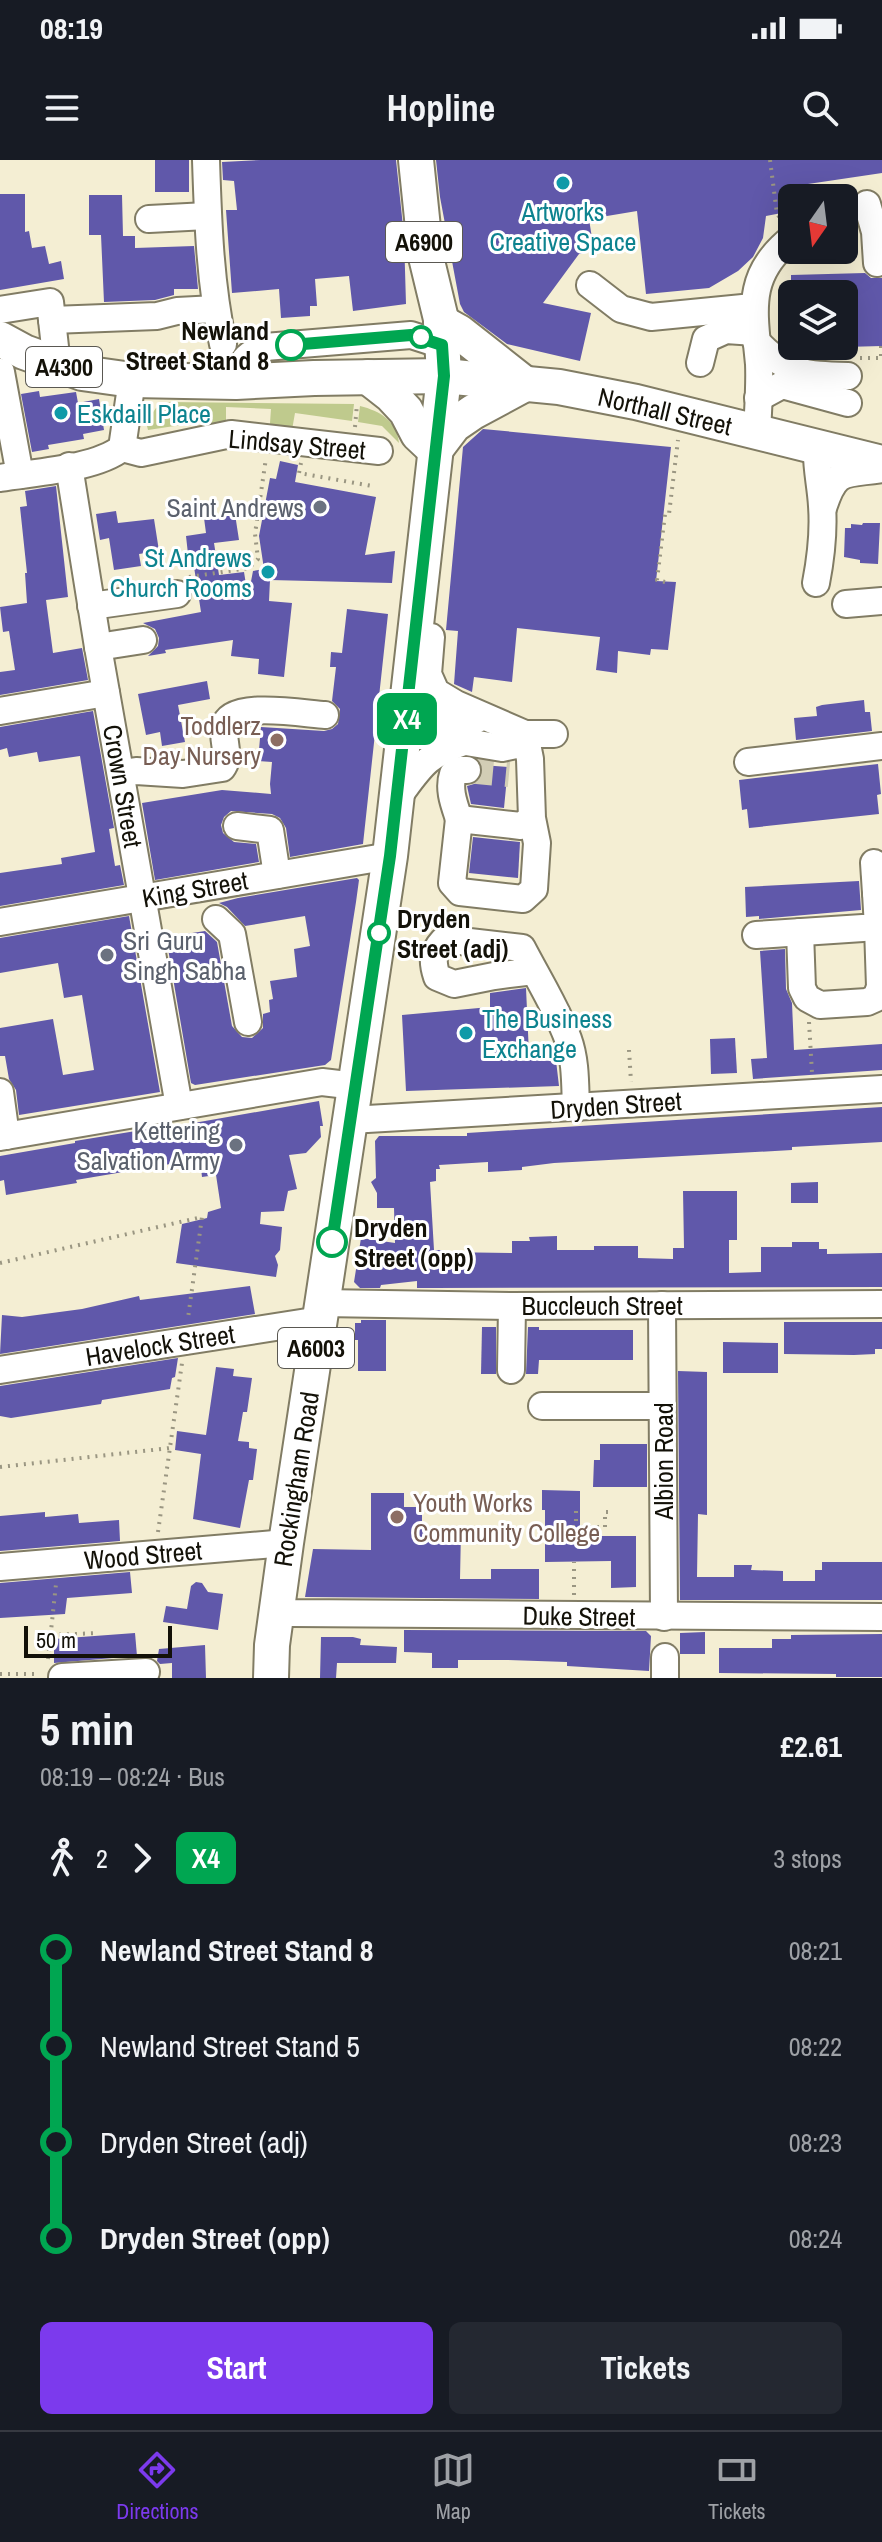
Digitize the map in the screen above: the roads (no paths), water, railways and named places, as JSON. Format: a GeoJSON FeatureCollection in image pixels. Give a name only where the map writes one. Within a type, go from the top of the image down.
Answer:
{"type":"FeatureCollection","features":[{"type":"Feature","properties":{"kind":"main road","name":"A6900"},"geometry":{"type":"LineString","coordinates":[[416,160],[426,257],[443,348]]}},
{"type":"Feature","properties":{"kind":"main road"},"geometry":{"type":"LineString","coordinates":[[368,377],[406,411],[418,434],[435,450],[454,425],[525,384],[459,332],[443,348]]}},
{"type":"Feature","properties":{"kind":"main road","name":"A4300"},"geometry":{"type":"LineString","coordinates":[[0,339],[24,352],[82,373],[132,380],[236,382],[368,377],[443,348]]}},
{"type":"Feature","properties":{"kind":"main road","name":"Northall Street"},"geometry":{"type":"LineString","coordinates":[[443,348],[525,384],[559,387],[636,402],[882,466]]}},
{"type":"Feature","properties":{"kind":"main road","name":"Rockingham Road"},"geometry":{"type":"LineString","coordinates":[[271,1678],[286,1543],[398,797],[420,603],[443,348]]}},
{"type":"Feature","properties":{"kind":"street"},"geometry":{"type":"LineString","coordinates":[[206,160],[207,216],[216,309],[223,344]]}},
{"type":"Feature","properties":{"kind":"street"},"geometry":{"type":"LineString","coordinates":[[864,205],[875,232],[877,263]]}},
{"type":"Feature","properties":{"kind":"street"},"geometry":{"type":"LineString","coordinates":[[149,219],[207,216]]}},
{"type":"Feature","properties":{"kind":"street"},"geometry":{"type":"LineString","coordinates":[[757,433],[759,367],[755,326],[761,275],[778,248]]}},
{"type":"Feature","properties":{"kind":"street"},"geometry":{"type":"LineString","coordinates":[[590,285],[621,309],[651,317],[755,326]]}},
{"type":"Feature","properties":{"kind":"street"},"geometry":{"type":"LineString","coordinates":[[0,310],[50,302],[57,365]]}},
{"type":"Feature","properties":{"kind":"street"},"geometry":{"type":"LineString","coordinates":[[52,320],[157,316],[177,311],[216,309]]}},
{"type":"Feature","properties":{"kind":"street"},"geometry":{"type":"LineString","coordinates":[[700,363],[706,339],[726,330],[755,326]]}},
{"type":"Feature","properties":{"kind":"street"},"geometry":{"type":"LineString","coordinates":[[755,326],[769,354],[785,367],[848,390],[782,385],[758,398]]}},
{"type":"Feature","properties":{"kind":"street"},"geometry":{"type":"LineString","coordinates":[[236,382],[243,361],[254,351],[265,347],[411,335],[443,348]]}},
{"type":"Feature","properties":{"kind":"street"},"geometry":{"type":"LineString","coordinates":[[1,372],[10,477]]}},
{"type":"Feature","properties":{"kind":"street"},"geometry":{"type":"LineString","coordinates":[[122,448],[132,380]]}},
{"type":"Feature","properties":{"kind":"street","name":"Lindsay Street"},"geometry":{"type":"LineString","coordinates":[[10,477],[96,463],[122,448],[141,453],[231,434],[379,451]]}},
{"type":"Feature","properties":{"kind":"street"},"geometry":{"type":"LineString","coordinates":[[816,583],[823,547],[817,448]]}},
{"type":"Feature","properties":{"kind":"street","name":"Crown Street"},"geometry":{"type":"LineString","coordinates":[[69,466],[179,1106]]}},
{"type":"Feature","properties":{"kind":"street"},"geometry":{"type":"LineString","coordinates":[[823,508],[830,485],[837,478],[882,466]]}},
{"type":"Feature","properties":{"kind":"street"},"geometry":{"type":"LineString","coordinates":[[91,606],[177,594]]}},
{"type":"Feature","properties":{"kind":"street"},"geometry":{"type":"LineString","coordinates":[[846,604],[882,601]]}},
{"type":"Feature","properties":{"kind":"street"},"geometry":{"type":"LineString","coordinates":[[420,603],[432,626],[428,674],[436,692],[525,734],[554,734]]}},
{"type":"Feature","properties":{"kind":"street"},"geometry":{"type":"LineString","coordinates":[[98,647],[143,640]]}},
{"type":"Feature","properties":{"kind":"street"},"geometry":{"type":"LineString","coordinates":[[0,711],[106,693]]}},
{"type":"Feature","properties":{"kind":"street"},"geometry":{"type":"LineString","coordinates":[[122,773],[183,774],[222,768],[227,760],[225,725],[228,718],[239,711],[325,715]]}},
{"type":"Feature","properties":{"kind":"street"},"geometry":{"type":"LineString","coordinates":[[407,723],[493,721]]}},
{"type":"Feature","properties":{"kind":"street"},"geometry":{"type":"LineString","coordinates":[[407,723],[464,742],[502,748],[516,745],[525,734]]}},
{"type":"Feature","properties":{"kind":"street"},"geometry":{"type":"LineString","coordinates":[[467,770],[453,774],[451,781],[459,819],[452,883],[460,892],[523,899],[534,889],[537,843],[525,734]]}},
{"type":"Feature","properties":{"kind":"street"},"geometry":{"type":"LineString","coordinates":[[398,797],[423,763],[439,750],[464,742]]}},
{"type":"Feature","properties":{"kind":"street"},"geometry":{"type":"LineString","coordinates":[[748,762],[882,746]]}},
{"type":"Feature","properties":{"kind":"street"},"geometry":{"type":"LineString","coordinates":[[509,774],[514,777],[517,786],[515,812],[532,818]]}},
{"type":"Feature","properties":{"kind":"street"},"geometry":{"type":"LineString","coordinates":[[459,819],[521,826],[532,818]]}},
{"type":"Feature","properties":{"kind":"street"},"geometry":{"type":"LineString","coordinates":[[237,826],[270,830],[277,875]]}},
{"type":"Feature","properties":{"kind":"street","name":"King Street"},"geometry":{"type":"LineString","coordinates":[[0,922],[144,898],[213,903],[277,875],[390,856]]}},
{"type":"Feature","properties":{"kind":"street"},"geometry":{"type":"LineString","coordinates":[[800,932],[802,988],[807,998],[820,1005],[867,1002],[876,998],[880,987],[879,893],[874,863]]}},
{"type":"Feature","properties":{"kind":"street"},"geometry":{"type":"LineString","coordinates":[[213,903],[232,934],[248,1022]]}},
{"type":"Feature","properties":{"kind":"street"},"geometry":{"type":"LineString","coordinates":[[756,935],[878,927]]}},
{"type":"Feature","properties":{"kind":"street"},"geometry":{"type":"LineString","coordinates":[[534,971],[568,1038],[575,1069],[576,1108]]}},
{"type":"Feature","properties":{"kind":"street"},"geometry":{"type":"LineString","coordinates":[[0,1092],[3,1137],[322,1082],[356,1086]]}},
{"type":"Feature","properties":{"kind":"street","name":"Dryden Street"},"geometry":{"type":"LineString","coordinates":[[350,1120],[882,1089]]}},
{"type":"Feature","properties":{"kind":"street","name":"Buccleuch Street"},"geometry":{"type":"LineString","coordinates":[[321,1312],[512,1306],[882,1304]]}},
{"type":"Feature","properties":{"kind":"street","name":"Albion Road"},"geometry":{"type":"LineString","coordinates":[[662,1305],[664,1617]]}},
{"type":"Feature","properties":{"kind":"street"},"geometry":{"type":"LineString","coordinates":[[511,1370],[512,1306]]}},
{"type":"Feature","properties":{"kind":"street","name":"Havelock Street"},"geometry":{"type":"LineString","coordinates":[[0,1370],[185,1340],[321,1312]]}},
{"type":"Feature","properties":{"kind":"street"},"geometry":{"type":"LineString","coordinates":[[542,1406],[662,1406]]}},
{"type":"Feature","properties":{"kind":"street","name":"Wood Street"},"geometry":{"type":"LineString","coordinates":[[0,1567],[286,1543]]}},
{"type":"Feature","properties":{"kind":"street","name":"Duke Street"},"geometry":{"type":"LineString","coordinates":[[277,1610],[293,1613],[882,1617]]}},
{"type":"Feature","properties":{"kind":"street"},"geometry":{"type":"LineString","coordinates":[[52,1670],[132,1674]]}},
{"type":"Feature","properties":{"kind":"tunnel"},"geometry":{"type":"LineString","coordinates":[[467,770],[509,774]]}},
{"type":"Feature","properties":{"kind":"place","name":"Artworks Creative Space"},"geometry":{"type":"Point","coordinates":[563,183]}},
{"type":"Feature","properties":{"kind":"place","name":"Newland Street Stand 8"},"geometry":{"type":"Point","coordinates":[291,345]}},
{"type":"Feature","properties":{"kind":"place","name":"Eskdaill Place"},"geometry":{"type":"Point","coordinates":[61,413]}},
{"type":"Feature","properties":{"kind":"place","name":"Saint Andrews"},"geometry":{"type":"Point","coordinates":[320,507]}},
{"type":"Feature","properties":{"kind":"place","name":"St Andrews Church Rooms"},"geometry":{"type":"Point","coordinates":[268,572]}},
{"type":"Feature","properties":{"kind":"place","name":"Toddlerz Day Nursery"},"geometry":{"type":"Point","coordinates":[277,740]}},
{"type":"Feature","properties":{"kind":"place","name":"Dryden Street (adj)"},"geometry":{"type":"Point","coordinates":[379,933]}},
{"type":"Feature","properties":{"kind":"place","name":"Sri Guru Singh Sabha"},"geometry":{"type":"Point","coordinates":[107,955]}},
{"type":"Feature","properties":{"kind":"place","name":"The Business Exchange"},"geometry":{"type":"Point","coordinates":[466,1033]}},
{"type":"Feature","properties":{"kind":"place","name":"Kettering Salvation Army"},"geometry":{"type":"Point","coordinates":[236,1145]}},
{"type":"Feature","properties":{"kind":"place","name":"Dryden Street (opp)"},"geometry":{"type":"Point","coordinates":[332,1242]}},
{"type":"Feature","properties":{"kind":"place","name":"Youth Works Community College"},"geometry":{"type":"Point","coordinates":[397,1517]}}]}
